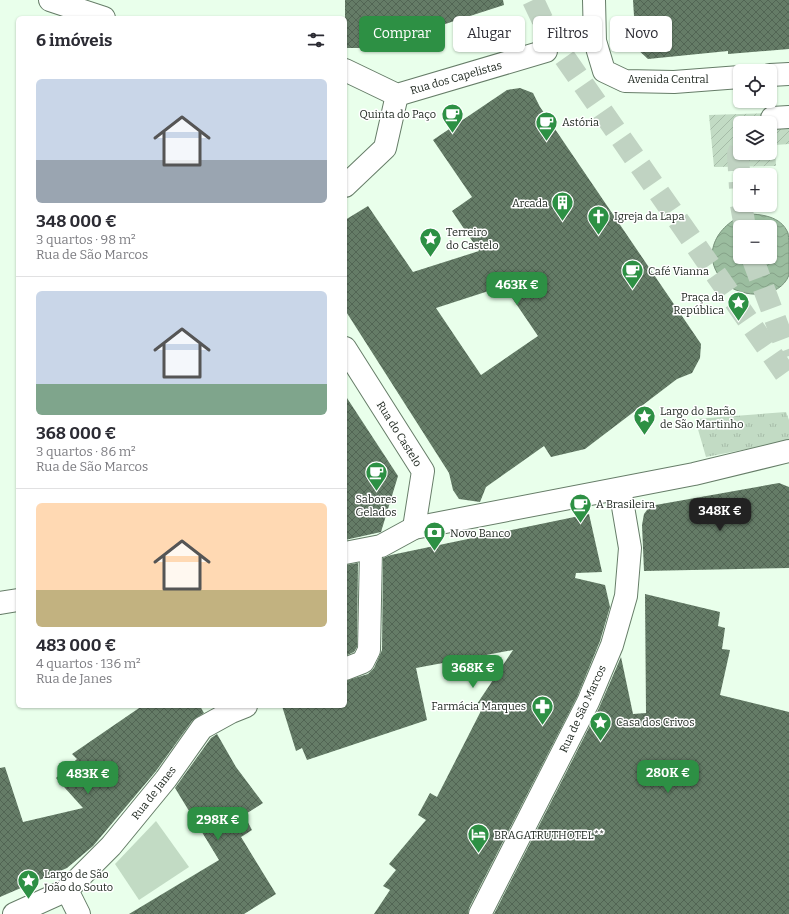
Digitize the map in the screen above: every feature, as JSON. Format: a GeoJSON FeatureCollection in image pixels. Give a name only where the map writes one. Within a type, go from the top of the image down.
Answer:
{"type":"FeatureCollection","features":[{"type":"Feature","properties":{"kind":"street"},"geometry":{"type":"LineString","coordinates":[[50,0],[98,16]]}},
{"type":"Feature","properties":{"kind":"street","name":"Avenida Central"},"geometry":{"type":"LineString","coordinates":[[594,0],[595,41],[604,71],[625,81],[674,82],[733,78]]}},
{"type":"Feature","properties":{"kind":"street","name":"Rua dos Capelistas"},"geometry":{"type":"LineString","coordinates":[[347,71],[398,95],[543,52]]}},
{"type":"Feature","properties":{"kind":"street"},"geometry":{"type":"LineString","coordinates":[[777,75],[789,74]]}},
{"type":"Feature","properties":{"kind":"street"},"geometry":{"type":"LineString","coordinates":[[350,182],[385,148],[398,95]]}},
{"type":"Feature","properties":{"kind":"street","name":"Rua do Castelo"},"geometry":{"type":"LineString","coordinates":[[347,351],[423,471],[414,528]]}},
{"type":"Feature","properties":{"kind":"street"},"geometry":{"type":"LineString","coordinates":[[347,553],[376,548],[414,528],[694,474],[789,451]]}},
{"type":"Feature","properties":{"kind":"street","name":"Rua de São Marcos"},"geometry":{"type":"LineString","coordinates":[[480,914],[588,702],[612,645],[626,596],[630,548],[620,488]]}},
{"type":"Feature","properties":{"kind":"street"},"geometry":{"type":"LineString","coordinates":[[347,668],[363,662],[369,650],[376,548]]}},
{"type":"Feature","properties":{"kind":"street"},"geometry":{"type":"LineString","coordinates":[[0,602],[16,600]]}},
{"type":"Feature","properties":{"kind":"street","name":"Rua de Janes"},"geometry":{"type":"LineString","coordinates":[[60,894],[112,846],[166,779],[202,728],[241,708]]}},
{"type":"Feature","properties":{"kind":"street"},"geometry":{"type":"LineString","coordinates":[[14,914],[60,894],[79,914]]}},
{"type":"Feature","properties":{"kind":"green space"},"geometry":{"type":"Polygon","coordinates":[[[770,113],[789,121],[789,144],[777,145],[777,116],[733,116],[733,160],[776,160],[776,166],[714,167],[709,115],[770,113]]]}},
{"type":"Feature","properties":{"kind":"green space"},"geometry":{"type":"Polygon","coordinates":[[[786,412],[789,420],[789,441],[706,457],[695,419],[786,412]]]}},
{"type":"Feature","properties":{"kind":"green space"},"geometry":{"type":"Polygon","coordinates":[[[156,821],[189,867],[139,900],[115,864],[156,821]]]}},
{"type":"Feature","properties":{"kind":"water"},"geometry":{"type":"Polygon","coordinates":[[[746,214],[770,217],[776,220],[734,220],[746,214]]]}},
{"type":"Feature","properties":{"kind":"water"},"geometry":{"type":"Polygon","coordinates":[[[733,221],[733,264],[777,264],[777,221],[785,227],[789,238],[789,275],[778,289],[760,294],[750,294],[741,292],[725,283],[717,273],[713,263],[712,253],[714,243],[726,226],[733,221]]]}},
{"type":"Feature","properties":{"kind":"building"},"geometry":{"type":"Polygon","coordinates":[[[345,0],[503,0],[504,5],[470,16],[453,16],[453,21],[445,24],[445,16],[359,16],[359,48],[347,48],[347,16],[345,16],[345,0]]]}},
{"type":"Feature","properties":{"kind":"building"},"geometry":{"type":"Polygon","coordinates":[[[633,0],[789,0],[789,49],[728,54],[728,51],[648,59],[640,52],[672,52],[672,16],[634,16],[633,0]]]}},
{"type":"Feature","properties":{"kind":"building"},"geometry":{"type":"Polygon","coordinates":[[[520,88],[533,93],[540,107],[701,344],[700,358],[692,373],[677,379],[585,449],[551,457],[544,446],[486,487],[480,502],[459,499],[453,490],[449,473],[347,313],[347,219],[368,206],[413,272],[479,251],[452,211],[472,197],[433,140],[507,90],[520,88]],[[504,286],[436,308],[481,375],[538,336],[504,286]]]}},
{"type":"Feature","properties":{"kind":"building"},"geometry":{"type":"Polygon","coordinates":[[[347,398],[398,476],[381,532],[347,540],[347,398]]]}},
{"type":"Feature","properties":{"kind":"building"},"geometry":{"type":"Polygon","coordinates":[[[779,483],[789,487],[789,568],[644,571],[642,525],[644,514],[650,506],[779,483]]]}},
{"type":"Feature","properties":{"kind":"building"},"geometry":{"type":"Polygon","coordinates":[[[589,514],[602,572],[576,573],[575,578],[605,585],[610,607],[600,641],[577,697],[469,908],[468,914],[374,914],[390,890],[383,886],[396,870],[389,864],[426,820],[418,815],[430,793],[437,797],[486,701],[477,704],[513,650],[416,668],[427,720],[307,760],[302,748],[296,751],[283,708],[347,708],[347,680],[368,674],[374,668],[382,650],[383,558],[391,555],[589,514]]]}},
{"type":"Feature","properties":{"kind":"building"},"geometry":{"type":"Polygon","coordinates":[[[358,563],[357,647],[354,652],[347,655],[347,565],[358,563]]]}},
{"type":"Feature","properties":{"kind":"building"},"geometry":{"type":"Polygon","coordinates":[[[645,594],[720,612],[718,626],[725,628],[722,649],[730,650],[720,695],[789,712],[789,914],[494,914],[599,708],[621,657],[633,714],[646,713],[645,594]]]}},
{"type":"Feature","properties":{"kind":"building"},"geometry":{"type":"Polygon","coordinates":[[[139,708],[201,708],[204,713],[192,721],[156,771],[93,846],[67,868],[0,897],[0,768],[5,767],[23,822],[83,808],[56,778],[77,759],[72,754],[139,708]]]}},
{"type":"Feature","properties":{"kind":"building"},"geometry":{"type":"Polygon","coordinates":[[[217,734],[236,767],[263,803],[244,815],[252,830],[241,837],[276,894],[244,914],[129,914],[219,860],[175,788],[211,738],[217,734]]]}},
{"type":"Feature","properties":{"kind":"tunnel"},"geometry":{"type":"LineString","coordinates":[[533,0],[551,38],[789,379]]}},
{"type":"Feature","properties":{"kind":"tunnel"},"geometry":{"type":"LineString","coordinates":[[738,160],[739,168]]}},
{"type":"Feature","properties":{"kind":"tunnel"},"geometry":{"type":"LineString","coordinates":[[742,212],[744,220]]}},
{"type":"Feature","properties":{"kind":"tunnel"},"geometry":{"type":"LineString","coordinates":[[755,264],[789,356]]}},
{"type":"Feature","properties":{"kind":"place","name":"Quinta do Paço"},"geometry":{"type":"Point","coordinates":[452,134]}},
{"type":"Feature","properties":{"kind":"place","name":"Astória"},"geometry":{"type":"Point","coordinates":[547,142]}},
{"type":"Feature","properties":{"kind":"place","name":"Arcada"},"geometry":{"type":"Point","coordinates":[563,222]}},
{"type":"Feature","properties":{"kind":"place","name":"Igreja da Lapa"},"geometry":{"type":"Point","coordinates":[598,236]}},
{"type":"Feature","properties":{"kind":"place","name":"Terreiro do Castelo"},"geometry":{"type":"Point","coordinates":[430,258]}},
{"type":"Feature","properties":{"kind":"place","name":"Café Vianna"},"geometry":{"type":"Point","coordinates":[633,290]}},
{"type":"Feature","properties":{"kind":"place","name":"Praça da República"},"geometry":{"type":"Point","coordinates":[739,322]}},
{"type":"Feature","properties":{"kind":"place","name":"Largo do Barão de São Martinho"},"geometry":{"type":"Point","coordinates":[645,436]}},
{"type":"Feature","properties":{"kind":"place","name":"Sabores Gelados"},"geometry":{"type":"Point","coordinates":[376,492]}},
{"type":"Feature","properties":{"kind":"place","name":"A Brasileira"},"geometry":{"type":"Point","coordinates":[580,524]}},
{"type":"Feature","properties":{"kind":"place","name":"Novo Banco"},"geometry":{"type":"Point","coordinates":[435,552]}},
{"type":"Feature","properties":{"kind":"place","name":"Farmácia Marques"},"geometry":{"type":"Point","coordinates":[542,726]}},
{"type":"Feature","properties":{"kind":"place","name":"Casa dos Crivos"},"geometry":{"type":"Point","coordinates":[601,742]}},
{"type":"Feature","properties":{"kind":"place","name":"BRAGATRUTHOTEL**"},"geometry":{"type":"Point","coordinates":[479,854]}},
{"type":"Feature","properties":{"kind":"place","name":"Largo de São João do Souto"},"geometry":{"type":"Point","coordinates":[29,900]}}]}
